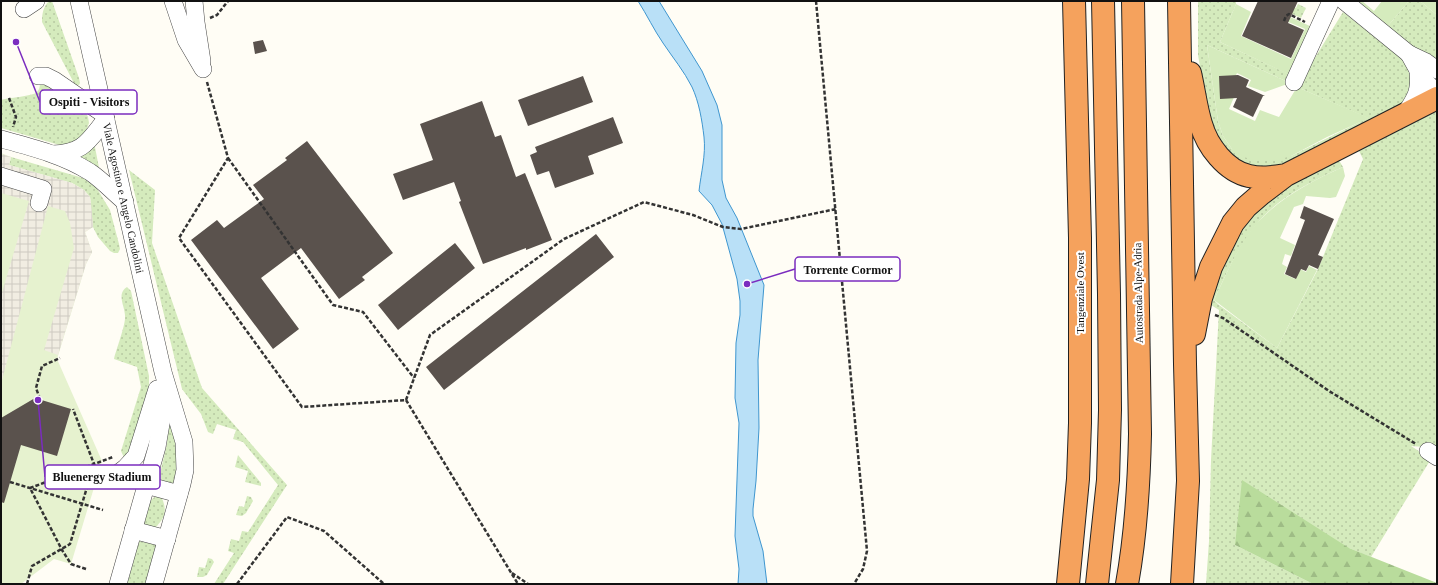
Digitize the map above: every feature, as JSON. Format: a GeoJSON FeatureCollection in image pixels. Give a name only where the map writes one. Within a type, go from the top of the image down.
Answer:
{"type":"FeatureCollection","features":[{"type":"Feature","properties":{"kind":"highway","name":"Tangenziale Ovest"},"geometry":{"type":"LineString","coordinates":[[1068,584],[1078,479],[1080,423],[1080,238],[1074,1]]}},
{"type":"Feature","properties":{"kind":"highway"},"geometry":{"type":"LineString","coordinates":[[1096,584],[1108,480],[1110,410],[1103,1]]}},
{"type":"Feature","properties":{"kind":"highway","name":"Autostrada Alpe-Adria"},"geometry":{"type":"LineString","coordinates":[[1128,584],[1139,486],[1140,434],[1133,1]]}},
{"type":"Feature","properties":{"kind":"highway"},"geometry":{"type":"LineString","coordinates":[[1179,1],[1188,481],[1182,584]]}},
{"type":"Feature","properties":{"kind":"highway"},"geometry":{"type":"LineString","coordinates":[[1180,36],[1193,84],[1201,125],[1208,142],[1217,154],[1235,170],[1248,176],[1264,178],[1286,175]]}},
{"type":"Feature","properties":{"kind":"highway"},"geometry":{"type":"LineString","coordinates":[[1185,364],[1193,336],[1204,285],[1211,267],[1233,223],[1246,208],[1261,194],[1286,175],[1437,98]]}},
{"type":"Feature","properties":{"kind":"street","name":"Viale Agostino e Angelo Candolini"},"geometry":{"type":"LineString","coordinates":[[79,1],[163,372],[184,442],[185,470],[154,584]]}},
{"type":"Feature","properties":{"kind":"street"},"geometry":{"type":"LineString","coordinates":[[173,1],[186,40],[204,69]]}},
{"type":"Feature","properties":{"kind":"street"},"geometry":{"type":"LineString","coordinates":[[194,1],[204,69]]}},
{"type":"Feature","properties":{"kind":"street"},"geometry":{"type":"LineString","coordinates":[[1294,82],[1330,1]]}},
{"type":"Feature","properties":{"kind":"street"},"geometry":{"type":"LineString","coordinates":[[1344,1],[1409,54],[1426,62],[1437,70]]}},
{"type":"Feature","properties":{"kind":"street"},"geometry":{"type":"LineString","coordinates":[[1409,54],[1425,81],[1437,93]]}},
{"type":"Feature","properties":{"kind":"street"},"geometry":{"type":"LineString","coordinates":[[1405,114],[1415,98],[1419,84],[1418,71]]}},
{"type":"Feature","properties":{"kind":"street"},"geometry":{"type":"LineString","coordinates":[[38,76],[46,76],[54,80],[106,117],[81,148],[63,154],[52,154]]}},
{"type":"Feature","properties":{"kind":"street"},"geometry":{"type":"LineString","coordinates":[[1,139],[52,154],[88,171],[125,202]]}},
{"type":"Feature","properties":{"kind":"street"},"geometry":{"type":"LineString","coordinates":[[1,176],[43,189],[39,204]]}},
{"type":"Feature","properties":{"kind":"street","name":"Viale Agostino e Angelo Candolini"},"geometry":{"type":"LineString","coordinates":[[118,584],[157,447],[162,418],[163,372]]}},
{"type":"Feature","properties":{"kind":"street"},"geometry":{"type":"LineString","coordinates":[[112,478],[125,468],[136,456],[163,372]]}},
{"type":"Feature","properties":{"kind":"street"},"geometry":{"type":"LineString","coordinates":[[146,485],[179,494]]}},
{"type":"Feature","properties":{"kind":"street"},"geometry":{"type":"LineString","coordinates":[[133,530],[167,539]]}},
{"type":"Feature","properties":{"kind":"path"},"geometry":{"type":"LineString","coordinates":[[196,22],[217,16],[228,1]]}},
{"type":"Feature","properties":{"kind":"path"},"geometry":{"type":"LineString","coordinates":[[816,1],[867,551],[863,569],[854,584]]}},
{"type":"Feature","properties":{"kind":"path"},"geometry":{"type":"LineString","coordinates":[[1284,21],[1286,16],[1289,14],[1318,28]]}},
{"type":"Feature","properties":{"kind":"path"},"geometry":{"type":"LineString","coordinates":[[204,69],[228,158],[333,305],[363,312],[414,379]]}},
{"type":"Feature","properties":{"kind":"path"},"geometry":{"type":"LineString","coordinates":[[9,98],[16,117]]}},
{"type":"Feature","properties":{"kind":"path"},"geometry":{"type":"LineString","coordinates":[[228,158],[179,238],[302,408],[406,400]]}},
{"type":"Feature","properties":{"kind":"path"},"geometry":{"type":"LineString","coordinates":[[406,400],[430,336],[564,239],[644,202],[693,215],[723,227],[741,229],[836,209]]}},
{"type":"Feature","properties":{"kind":"path"},"geometry":{"type":"LineString","coordinates":[[1198,311],[1223,318],[1330,391],[1433,454]]}},
{"type":"Feature","properties":{"kind":"path"},"geometry":{"type":"LineString","coordinates":[[40,399],[36,388],[42,366],[60,358]]}},
{"type":"Feature","properties":{"kind":"path"},"geometry":{"type":"LineString","coordinates":[[406,400],[518,584]]}},
{"type":"Feature","properties":{"kind":"path"},"geometry":{"type":"LineString","coordinates":[[27,584],[32,566],[70,544],[94,464],[73,409]]}},
{"type":"Feature","properties":{"kind":"path"},"geometry":{"type":"LineString","coordinates":[[30,488],[113,457]]}},
{"type":"Feature","properties":{"kind":"path"},"geometry":{"type":"LineString","coordinates":[[10,482],[103,510]]}},
{"type":"Feature","properties":{"kind":"path"},"geometry":{"type":"LineString","coordinates":[[30,488],[62,550],[71,564],[86,569]]}},
{"type":"Feature","properties":{"kind":"path"},"geometry":{"type":"LineString","coordinates":[[237,584],[287,517],[324,531],[384,584]]}},
{"type":"Feature","properties":{"kind":"path"},"geometry":{"type":"LineString","coordinates":[[511,573],[528,584]]}},
{"type":"Feature","properties":{"kind":"green space"},"geometry":{"type":"Polygon","coordinates":[[[49,1],[52,1],[79,78],[79,85],[75,85],[42,22],[43,11],[49,1]]]}},
{"type":"Feature","properties":{"kind":"green space"},"geometry":{"type":"Polygon","coordinates":[[[1198,1],[1236,1],[1220,42],[1293,76],[1290,83],[1207,45],[1218,121],[1223,136],[1232,149],[1291,156],[1368,118],[1297,87],[1343,12],[1401,58],[1411,74],[1409,95],[1401,105],[1304,158],[1265,170],[1234,162],[1212,138],[1198,55],[1198,1]]]}},
{"type":"Feature","properties":{"kind":"green space"},"geometry":{"type":"Polygon","coordinates":[[[1282,1],[1296,8],[1298,4],[1306,8],[1301,18],[1288,12],[1282,1]]]}},
{"type":"Feature","properties":{"kind":"green space"},"geometry":{"type":"Polygon","coordinates":[[[1356,1],[1362,1],[1374,11],[1382,1],[1409,1],[1387,27],[1356,1]]]}},
{"type":"Feature","properties":{"kind":"green space"},"geometry":{"type":"Polygon","coordinates":[[[1409,1],[1420,1],[1437,15],[1437,64],[1387,27],[1409,1]]]}},
{"type":"Feature","properties":{"kind":"green space"},"geometry":{"type":"Polygon","coordinates":[[[1420,1],[1437,1],[1437,15],[1420,1]]]}},
{"type":"Feature","properties":{"kind":"green space"},"geometry":{"type":"Polygon","coordinates":[[[1236,4],[1251,12],[1241,36],[1291,59],[1305,29],[1286,21],[1288,16],[1312,27],[1290,75],[1220,42],[1236,4]]]}},
{"type":"Feature","properties":{"kind":"green space"},"geometry":{"type":"Polygon","coordinates":[[[1207,45],[1290,83],[1265,92],[1248,86],[1251,80],[1237,73],[1230,87],[1237,90],[1229,109],[1255,121],[1260,110],[1279,117],[1297,87],[1369,118],[1327,137],[1291,156],[1274,161],[1256,161],[1244,157],[1232,149],[1223,136],[1218,121],[1207,45]]]}},
{"type":"Feature","properties":{"kind":"green space"},"geometry":{"type":"Polygon","coordinates":[[[39,78],[84,109],[89,123],[85,134],[80,139],[63,146],[1,128],[1,100],[36,93],[40,84],[39,78]]]}},
{"type":"Feature","properties":{"kind":"green space"},"geometry":{"type":"Polygon","coordinates":[[[1437,111],[1437,448],[1411,446],[1431,459],[1371,557],[1349,548],[1235,545],[1313,584],[1206,584],[1219,310],[1211,305],[1210,302],[1226,249],[1262,200],[1337,157],[1343,167],[1307,184],[1285,198],[1264,215],[1238,252],[1214,300],[1277,348],[1318,269],[1363,159],[1359,151],[1437,111]]]}},
{"type":"Feature","properties":{"kind":"green space"},"geometry":{"type":"Polygon","coordinates":[[[94,142],[100,173],[77,156],[94,142]]]}},
{"type":"Feature","properties":{"kind":"green space"},"geometry":{"type":"Polygon","coordinates":[[[1,153],[11,157],[9,165],[78,186],[90,197],[93,227],[85,232],[92,252],[86,264],[57,359],[102,461],[71,564],[54,559],[21,584],[1,584],[1,153]]]}},
{"type":"Feature","properties":{"kind":"green space"},"geometry":{"type":"Polygon","coordinates":[[[11,157],[83,178],[96,187],[110,210],[120,249],[118,253],[110,251],[98,237],[93,227],[90,197],[84,190],[72,183],[9,165],[11,157]]]}},
{"type":"Feature","properties":{"kind":"green space"},"geometry":{"type":"Polygon","coordinates":[[[1343,167],[1345,176],[1336,197],[1306,196],[1303,204],[1294,207],[1280,238],[1295,245],[1291,256],[1285,254],[1282,264],[1287,267],[1284,274],[1295,279],[1300,269],[1306,272],[1309,266],[1317,270],[1277,348],[1214,300],[1238,250],[1257,223],[1286,198],[1319,178],[1343,167]]]}},
{"type":"Feature","properties":{"kind":"green space"},"geometry":{"type":"Polygon","coordinates":[[[129,170],[155,190],[152,243],[202,388],[287,485],[223,584],[214,584],[234,553],[228,551],[231,539],[239,541],[242,531],[248,532],[278,485],[243,442],[233,439],[236,430],[217,424],[213,434],[208,432],[201,414],[182,389],[129,170]]]}},
{"type":"Feature","properties":{"kind":"green space"},"geometry":{"type":"Polygon","coordinates":[[[127,287],[131,291],[149,376],[149,390],[127,464],[121,451],[141,387],[137,367],[114,359],[125,320],[122,293],[127,287]]]}},
{"type":"Feature","properties":{"kind":"green space"},"geometry":{"type":"Polygon","coordinates":[[[170,406],[175,436],[176,456],[174,486],[158,482],[167,444],[170,406]]]}},
{"type":"Feature","properties":{"kind":"green space"},"geometry":{"type":"Polygon","coordinates":[[[238,455],[261,483],[261,486],[245,482],[248,471],[235,467],[238,455]]]}},
{"type":"Feature","properties":{"kind":"green space"},"geometry":{"type":"Polygon","coordinates":[[[1242,480],[1349,548],[1437,584],[1313,584],[1235,545],[1242,480]]]}},
{"type":"Feature","properties":{"kind":"green space"},"geometry":{"type":"Polygon","coordinates":[[[157,496],[162,498],[165,512],[160,522],[153,530],[145,526],[144,523],[149,503],[157,496]]]}},
{"type":"Feature","properties":{"kind":"green space"},"geometry":{"type":"Polygon","coordinates":[[[247,496],[251,497],[253,501],[246,513],[242,516],[236,515],[239,506],[244,507],[247,496]]]}},
{"type":"Feature","properties":{"kind":"green space"},"geometry":{"type":"Polygon","coordinates":[[[139,541],[157,545],[146,584],[127,584],[139,541]]]}},
{"type":"Feature","properties":{"kind":"green space"},"geometry":{"type":"Polygon","coordinates":[[[208,558],[212,559],[214,562],[207,575],[197,577],[199,567],[205,568],[208,558]]]}},
{"type":"Feature","properties":{"kind":"shaded area"},"geometry":{"type":"Polygon","coordinates":[[[1,154],[11,157],[9,165],[72,183],[84,190],[90,197],[93,227],[85,232],[92,252],[86,264],[58,355],[44,350],[74,248],[70,223],[65,211],[48,206],[1,384],[1,296],[29,201],[1,193],[1,154]]]}},
{"type":"Feature","properties":{"kind":"water"},"geometry":{"type":"Polygon","coordinates":[[[638,1],[659,1],[702,71],[717,105],[722,125],[722,180],[726,198],[737,218],[764,285],[758,360],[759,428],[753,516],[763,551],[767,584],[738,584],[739,569],[735,536],[739,423],[735,398],[736,343],[740,315],[740,301],[737,279],[722,224],[712,205],[699,191],[704,157],[704,144],[701,118],[692,87],[686,75],[660,38],[638,1]]]}},
{"type":"Feature","properties":{"kind":"building"},"geometry":{"type":"Polygon","coordinates":[[[1258,1],[1298,1],[1288,23],[1304,30],[1291,58],[1242,36],[1258,1]]]}},
{"type":"Feature","properties":{"kind":"building"},"geometry":{"type":"Polygon","coordinates":[[[263,40],[267,51],[255,54],[253,42],[263,40]]]}},
{"type":"Feature","properties":{"kind":"building"},"geometry":{"type":"Polygon","coordinates":[[[1238,75],[1249,80],[1246,87],[1265,96],[1263,96],[1253,117],[1233,107],[1237,98],[1220,99],[1219,76],[1238,75]]]}},
{"type":"Feature","properties":{"kind":"building"},"geometry":{"type":"Polygon","coordinates":[[[583,76],[593,102],[528,126],[518,100],[583,76]]]}},
{"type":"Feature","properties":{"kind":"building"},"geometry":{"type":"Polygon","coordinates":[[[482,101],[495,137],[501,135],[516,177],[525,173],[552,240],[483,264],[459,202],[461,201],[454,182],[403,200],[393,174],[433,160],[420,124],[482,101]]]}},
{"type":"Feature","properties":{"kind":"building"},"geometry":{"type":"Polygon","coordinates":[[[613,117],[623,143],[588,156],[594,174],[555,188],[549,171],[537,175],[530,155],[537,152],[535,147],[613,117]]]}},
{"type":"Feature","properties":{"kind":"building"},"geometry":{"type":"Polygon","coordinates":[[[307,141],[393,253],[362,277],[365,280],[339,299],[301,248],[261,278],[299,329],[273,349],[191,240],[217,220],[224,228],[264,199],[253,185],[287,160],[285,158],[307,141]]]}},
{"type":"Feature","properties":{"kind":"building"},"geometry":{"type":"Polygon","coordinates":[[[1304,206],[1334,219],[1318,255],[1323,257],[1318,269],[1309,265],[1306,271],[1301,269],[1296,279],[1285,274],[1305,220],[1300,218],[1304,206]]]}},
{"type":"Feature","properties":{"kind":"building"},"geometry":{"type":"Polygon","coordinates":[[[596,234],[614,257],[444,390],[426,367],[596,234]]]}},
{"type":"Feature","properties":{"kind":"building"},"geometry":{"type":"Polygon","coordinates":[[[455,243],[475,268],[398,330],[378,305],[455,243]]]}},
{"type":"Feature","properties":{"kind":"building"},"geometry":{"type":"Polygon","coordinates":[[[35,398],[71,409],[57,456],[21,445],[4,503],[1,502],[1,418],[35,398]]]}},
{"type":"Feature","properties":{"kind":"place","name":"Ospiti - Visitors"},"geometry":{"type":"Point","coordinates":[16,42]}},
{"type":"Feature","properties":{"kind":"place","name":"Torrente Cormor"},"geometry":{"type":"Point","coordinates":[747,284]}},
{"type":"Feature","properties":{"kind":"place","name":"Bluenergy Stadium"},"geometry":{"type":"Point","coordinates":[38,400]}}]}
